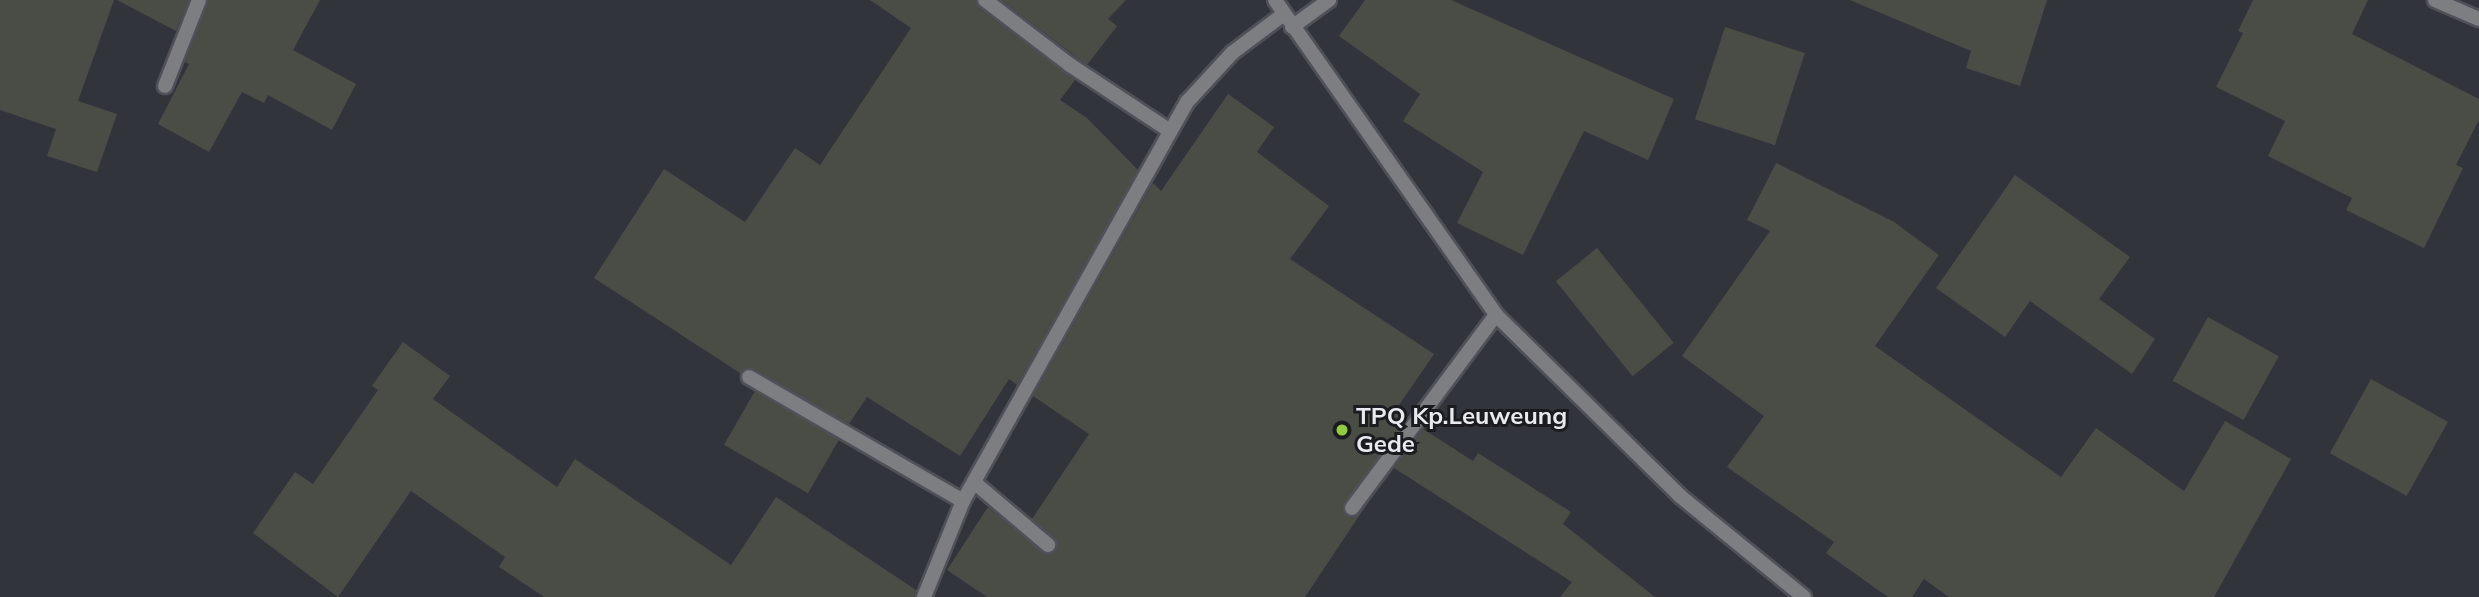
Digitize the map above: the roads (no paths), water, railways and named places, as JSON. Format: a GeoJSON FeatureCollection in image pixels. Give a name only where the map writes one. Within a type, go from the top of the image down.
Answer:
{"type":"FeatureCollection","features":[{"type":"Feature","properties":{"kind":"street"},"geometry":{"type":"LineString","coordinates":[[165,86],[199,0]]}},
{"type":"Feature","properties":{"kind":"street"},"geometry":{"type":"LineString","coordinates":[[985,0],[1070,65],[1170,131]]}},
{"type":"Feature","properties":{"kind":"street"},"geometry":{"type":"LineString","coordinates":[[1275,0],[1496,315],[1680,496],[1804,597]]}},
{"type":"Feature","properties":{"kind":"street"},"geometry":{"type":"LineString","coordinates":[[1292,27],[1329,0]]}},
{"type":"Feature","properties":{"kind":"street"},"geometry":{"type":"LineString","coordinates":[[2435,0],[2479,19]]}},
{"type":"Feature","properties":{"kind":"street"},"geometry":{"type":"LineString","coordinates":[[924,597],[962,502],[1187,102],[1232,53],[1283,14]]}},
{"type":"Feature","properties":{"kind":"street"},"geometry":{"type":"LineString","coordinates":[[1352,508],[1496,315]]}},
{"type":"Feature","properties":{"kind":"street"},"geometry":{"type":"LineString","coordinates":[[749,377],[962,502]]}},
{"type":"Feature","properties":{"kind":"street"},"geometry":{"type":"LineString","coordinates":[[975,483],[1048,545]]}},
{"type":"Feature","properties":{"kind":"place","name":"TPQ Kp.Leuweung Gede"},"geometry":{"type":"Point","coordinates":[1342,430]}}]}
